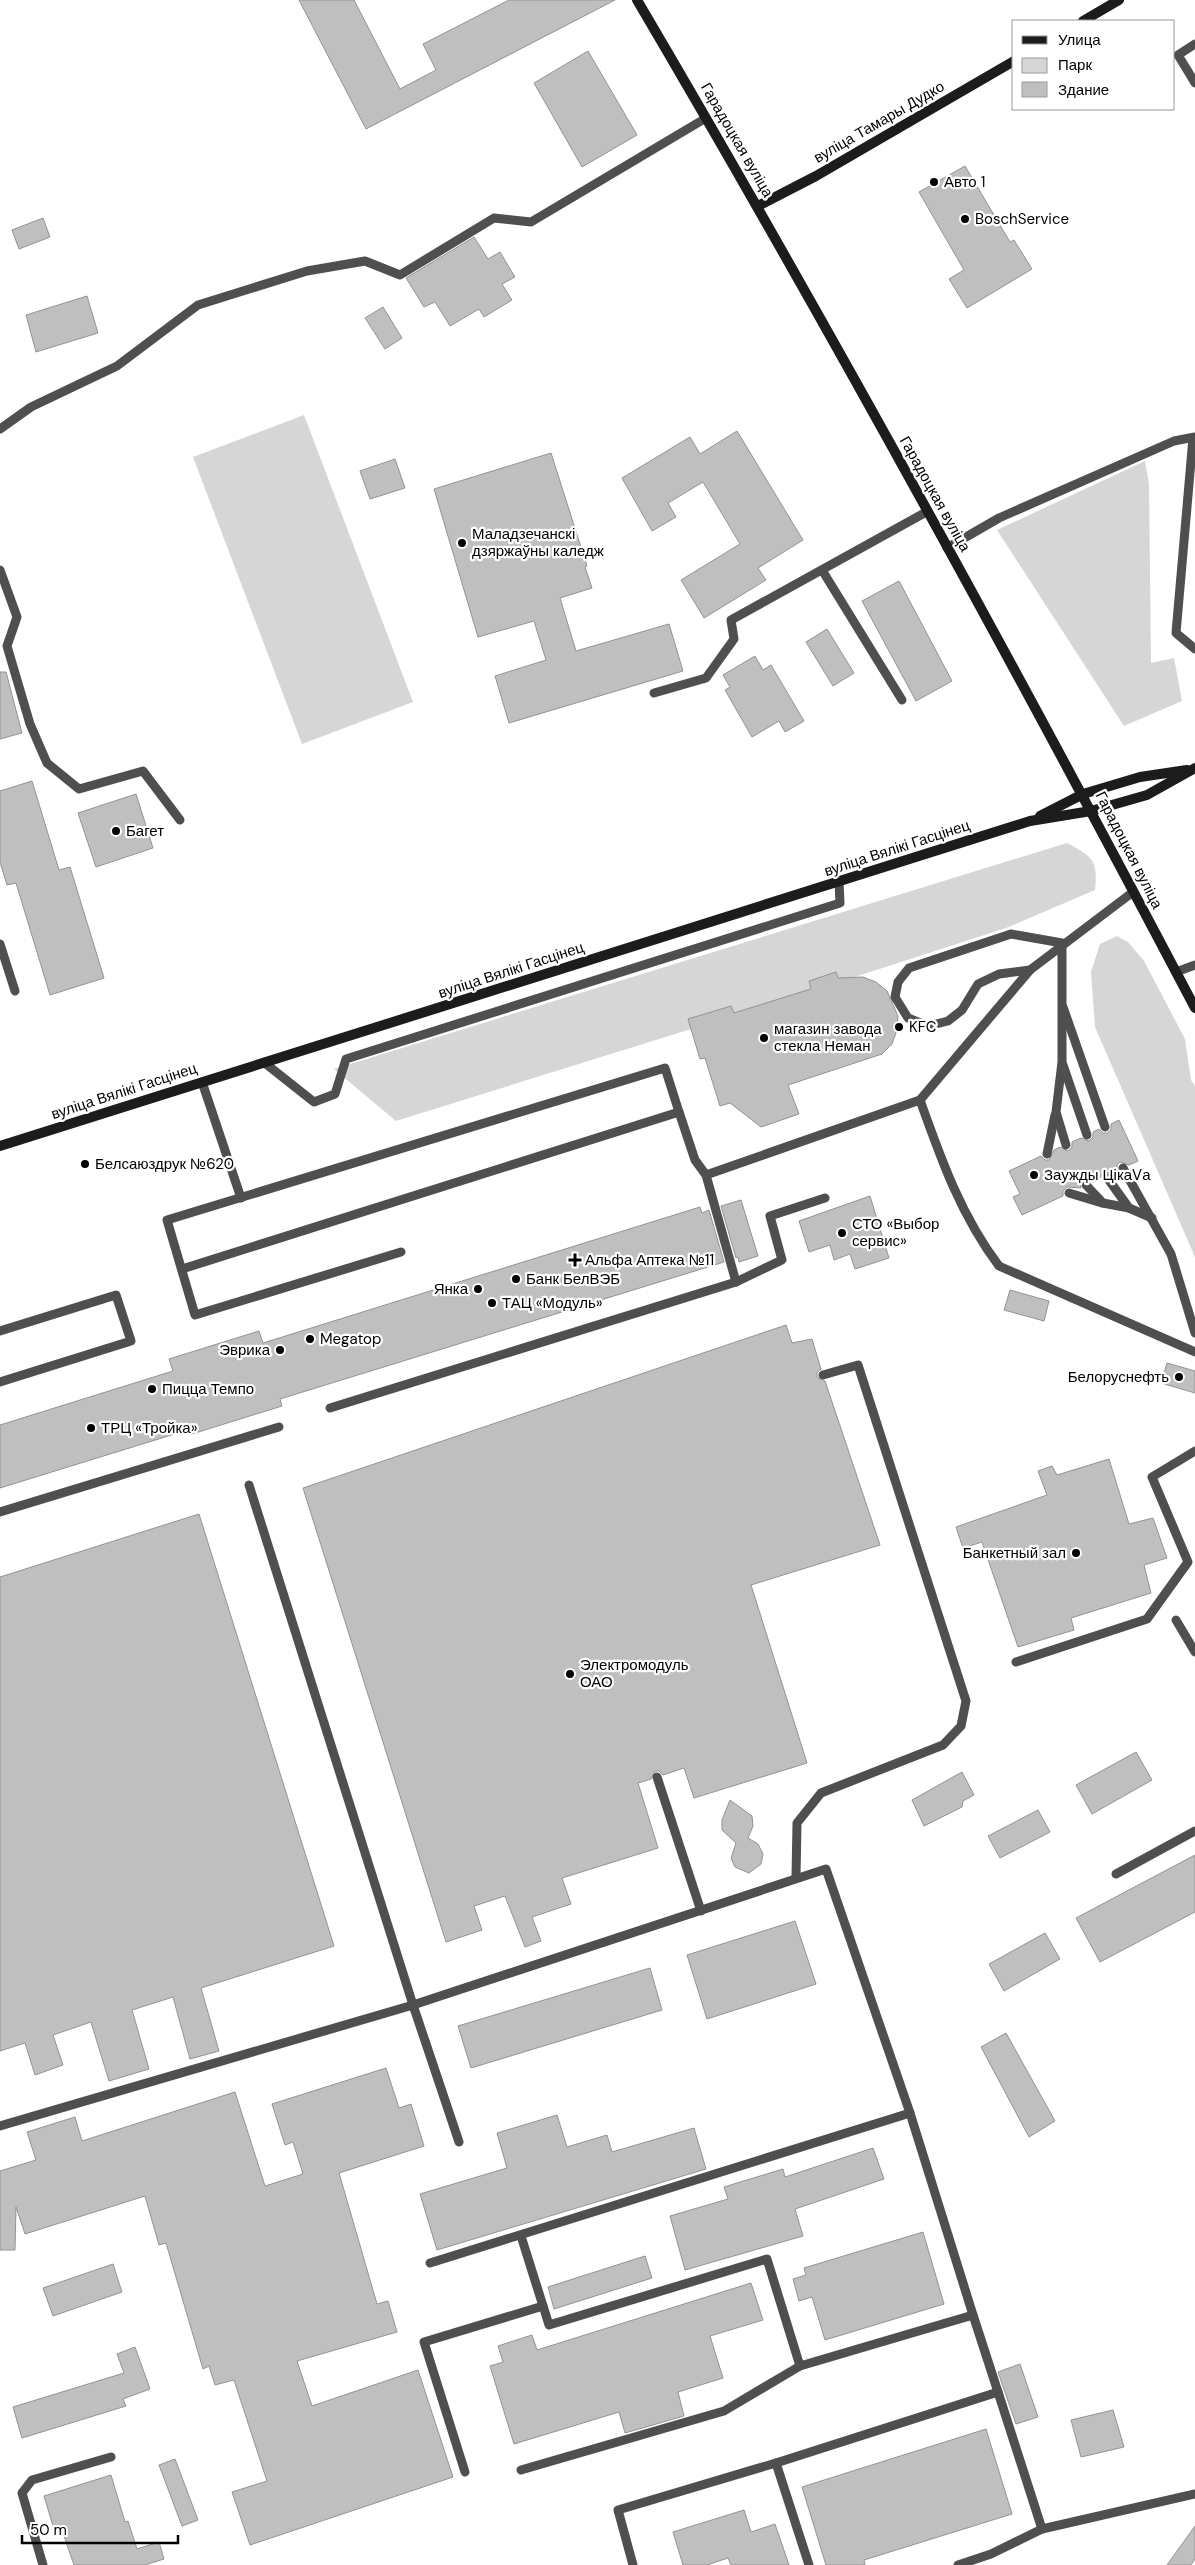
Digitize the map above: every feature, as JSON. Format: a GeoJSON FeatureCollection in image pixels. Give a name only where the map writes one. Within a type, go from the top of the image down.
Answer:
{"type":"FeatureCollection","features":[{"type":"Feature","properties":{"kind":"street","name":"Гарадоцкая вуліца"},"geometry":{"type":"LineString","coordinates":[[637,0],[758,206],[928,511],[1083,794],[1195,1008]]}},
{"type":"Feature","properties":{"kind":"street"},"geometry":{"type":"LineString","coordinates":[[1084,20],[1119,0]]}},
{"type":"Feature","properties":{"kind":"street","name":"вуліца Тамары Дудко"},"geometry":{"type":"LineString","coordinates":[[758,206],[816,176],[1012,62]]}},
{"type":"Feature","properties":{"kind":"street","name":"вуліца Вялікі Гасцінец"},"geometry":{"type":"LineString","coordinates":[[1030,821],[1083,794],[1140,777],[1195,768]]}},
{"type":"Feature","properties":{"kind":"street","name":"вуліца Вялікі Гасцінец"},"geometry":{"type":"LineString","coordinates":[[0,1146],[202,1082],[266,1064],[1030,821],[1091,810],[1146,795],[1195,768]]}},
{"type":"Feature","properties":{"kind":"lane"},"geometry":{"type":"LineString","coordinates":[[1195,44],[1178,55],[1195,83]]}},
{"type":"Feature","properties":{"kind":"lane"},"geometry":{"type":"LineString","coordinates":[[0,429],[32,407],[117,366],[198,304],[307,271],[365,261],[400,275],[494,218],[531,222],[706,118]]}},
{"type":"Feature","properties":{"kind":"lane"},"geometry":{"type":"LineString","coordinates":[[947,548],[999,518],[1174,442],[1194,437],[1176,633],[1195,649]]}},
{"type":"Feature","properties":{"kind":"lane"},"geometry":{"type":"LineString","coordinates":[[654,693],[706,678],[734,639],[731,620],[928,511]]}},
{"type":"Feature","properties":{"kind":"lane"},"geometry":{"type":"LineString","coordinates":[[0,570],[17,617],[3,647],[30,724],[47,763],[79,789],[143,771],[180,820]]}},
{"type":"Feature","properties":{"kind":"lane"},"geometry":{"type":"LineString","coordinates":[[822,570],[902,700]]}},
{"type":"Feature","properties":{"kind":"lane"},"geometry":{"type":"LineString","coordinates":[[266,1064],[314,1102],[335,1094],[346,1059],[840,903],[839,882]]}},
{"type":"Feature","properties":{"kind":"lane"},"geometry":{"type":"LineString","coordinates":[[706,1175],[920,1100],[1030,970],[1062,943],[1133,892]]}},
{"type":"Feature","properties":{"kind":"lane"},"geometry":{"type":"LineString","coordinates":[[1030,970],[999,974],[978,984],[962,1010],[948,1021],[928,1026],[908,1018],[895,997],[898,982],[909,968],[1011,934],[1062,943]]}},
{"type":"Feature","properties":{"kind":"lane"},"geometry":{"type":"LineString","coordinates":[[1046,1154],[1056,1112],[1062,1062],[1062,943]]}},
{"type":"Feature","properties":{"kind":"lane"},"geometry":{"type":"LineString","coordinates":[[0,944],[15,991]]}},
{"type":"Feature","properties":{"kind":"lane"},"geometry":{"type":"LineString","coordinates":[[1176,972],[1195,965]]}},
{"type":"Feature","properties":{"kind":"lane"},"geometry":{"type":"LineString","coordinates":[[1061,1000],[1105,1127]]}},
{"type":"Feature","properties":{"kind":"lane"},"geometry":{"type":"LineString","coordinates":[[1062,1062],[1087,1135]]}},
{"type":"Feature","properties":{"kind":"lane"},"geometry":{"type":"LineString","coordinates":[[401,1252],[195,1315],[167,1220],[665,1068],[695,1160],[706,1175],[736,1282]]}},
{"type":"Feature","properties":{"kind":"lane"},"geometry":{"type":"LineString","coordinates":[[202,1082],[241,1198]]}},
{"type":"Feature","properties":{"kind":"lane"},"geometry":{"type":"LineString","coordinates":[[920,1100],[949,1182],[982,1245],[999,1266],[1195,1352]]}},
{"type":"Feature","properties":{"kind":"lane"},"geometry":{"type":"LineString","coordinates":[[182,1269],[679,1112]]}},
{"type":"Feature","properties":{"kind":"lane"},"geometry":{"type":"LineString","coordinates":[[1056,1112],[1066,1145]]}},
{"type":"Feature","properties":{"kind":"lane"},"geometry":{"type":"LineString","coordinates":[[1124,1168],[1171,1254],[1195,1333]]}},
{"type":"Feature","properties":{"kind":"lane"},"geometry":{"type":"LineString","coordinates":[[1106,1176],[1129,1208]]}},
{"type":"Feature","properties":{"kind":"lane"},"geometry":{"type":"LineString","coordinates":[[1086,1185],[1103,1204]]}},
{"type":"Feature","properties":{"kind":"lane"},"geometry":{"type":"LineString","coordinates":[[1069,1193],[1103,1204],[1129,1208],[1152,1218]]}},
{"type":"Feature","properties":{"kind":"lane"},"geometry":{"type":"LineString","coordinates":[[330,1408],[736,1282],[782,1260],[770,1216],[825,1198]]}},
{"type":"Feature","properties":{"kind":"lane"},"geometry":{"type":"LineString","coordinates":[[0,1331],[116,1295],[131,1341],[0,1382]]}},
{"type":"Feature","properties":{"kind":"lane"},"geometry":{"type":"LineString","coordinates":[[796,1877],[798,1824],[821,1793],[943,1745],[961,1726],[966,1701],[858,1365],[823,1375]]}},
{"type":"Feature","properties":{"kind":"lane"},"geometry":{"type":"LineString","coordinates":[[0,1512],[279,1427]]}},
{"type":"Feature","properties":{"kind":"lane"},"geometry":{"type":"LineString","coordinates":[[1016,1662],[1147,1619],[1188,1562],[1152,1477],[1195,1451]]}},
{"type":"Feature","properties":{"kind":"lane"},"geometry":{"type":"LineString","coordinates":[[250,1485],[413,2006],[459,2142]]}},
{"type":"Feature","properties":{"kind":"lane"},"geometry":{"type":"LineString","coordinates":[[1176,1620],[1195,1652]]}},
{"type":"Feature","properties":{"kind":"lane"},"geometry":{"type":"LineString","coordinates":[[657,1777],[701,1911]]}},
{"type":"Feature","properties":{"kind":"lane"},"geometry":{"type":"LineString","coordinates":[[1116,1874],[1195,1831]]}},
{"type":"Feature","properties":{"kind":"lane"},"geometry":{"type":"LineString","coordinates":[[0,2126],[413,2006],[701,1911],[796,1877],[826,1869],[910,2113],[1042,2529]]}},
{"type":"Feature","properties":{"kind":"lane"},"geometry":{"type":"LineString","coordinates":[[430,2263],[910,2113]]}},
{"type":"Feature","properties":{"kind":"lane"},"geometry":{"type":"LineString","coordinates":[[521,2236],[549,2325],[768,2259],[800,2366]]}},
{"type":"Feature","properties":{"kind":"lane"},"geometry":{"type":"LineString","coordinates":[[465,2472],[424,2342],[543,2306]]}},
{"type":"Feature","properties":{"kind":"lane"},"geometry":{"type":"LineString","coordinates":[[521,2470],[724,2411],[800,2366],[973,2315]]}},
{"type":"Feature","properties":{"kind":"lane"},"geometry":{"type":"LineString","coordinates":[[633,2565],[618,2510],[998,2392]]}},
{"type":"Feature","properties":{"kind":"lane"},"geometry":{"type":"LineString","coordinates":[[44,2565],[22,2493],[32,2480],[111,2457]]}},
{"type":"Feature","properties":{"kind":"lane"},"geometry":{"type":"LineString","coordinates":[[776,2462],[809,2565]]}},
{"type":"Feature","properties":{"kind":"lane"},"geometry":{"type":"LineString","coordinates":[[958,2565],[991,2554],[1042,2529],[1195,2494]]}},
{"type":"Feature","properties":{"kind":"green space"},"geometry":{"type":"Polygon","coordinates":[[[304,415],[413,702],[302,744],[193,457],[304,415]]]}},
{"type":"Feature","properties":{"kind":"green space"},"geometry":{"type":"Polygon","coordinates":[[[1145,461],[1149,484],[1151,663],[1174,658],[1182,701],[1124,726],[997,530],[1145,461]]]}},
{"type":"Feature","properties":{"kind":"green space"},"geometry":{"type":"Polygon","coordinates":[[[1067,843],[1083,852],[1092,861],[1096,872],[1095,890],[1006,928],[765,1006],[396,1121],[334,1069],[1067,843]]]}},
{"type":"Feature","properties":{"kind":"green space"},"geometry":{"type":"Polygon","coordinates":[[[1117,936],[1128,942],[1144,961],[1185,1039],[1191,1080],[1195,1086],[1195,1257],[1095,1027],[1091,972],[1100,944],[1117,936]]]}},
{"type":"Feature","properties":{"kind":"building"},"geometry":{"type":"Polygon","coordinates":[[[299,0],[354,0],[400,89],[436,70],[423,44],[509,0],[615,0],[366,129],[299,0]]]}},
{"type":"Feature","properties":{"kind":"building"},"geometry":{"type":"Polygon","coordinates":[[[588,51],[637,135],[582,167],[534,83],[588,51]]]}},
{"type":"Feature","properties":{"kind":"building","name":"BoschService"},"geometry":{"type":"Polygon","coordinates":[[[965,166],[1010,242],[1014,240],[1032,269],[967,308],[949,279],[964,270],[919,192],[965,166]]]}},
{"type":"Feature","properties":{"kind":"building"},"geometry":{"type":"Polygon","coordinates":[[[43,218],[50,237],[19,249],[12,230],[43,218]]]}},
{"type":"Feature","properties":{"kind":"building"},"geometry":{"type":"Polygon","coordinates":[[[474,237],[488,259],[500,252],[515,277],[502,284],[512,300],[484,317],[479,309],[450,326],[435,302],[424,307],[406,278],[474,237]]]}},
{"type":"Feature","properties":{"kind":"building"},"geometry":{"type":"Polygon","coordinates":[[[87,296],[98,333],[36,352],[26,315],[87,296]]]}},
{"type":"Feature","properties":{"kind":"building"},"geometry":{"type":"Polygon","coordinates":[[[383,307],[402,338],[385,349],[365,318],[383,307]]]}},
{"type":"Feature","properties":{"kind":"building"},"geometry":{"type":"Polygon","coordinates":[[[737,431],[803,540],[758,568],[766,580],[704,618],[681,580],[740,544],[703,482],[668,503],[676,517],[652,531],[622,478],[690,437],[700,454],[737,431]]]}},
{"type":"Feature","properties":{"kind":"building"},"geometry":{"type":"Polygon","coordinates":[[[551,453],[587,566],[585,567],[592,588],[560,598],[576,651],[669,624],[683,671],[509,723],[495,676],[546,660],[534,621],[478,637],[434,489],[551,453]]]}},
{"type":"Feature","properties":{"kind":"building"},"geometry":{"type":"Polygon","coordinates":[[[395,459],[405,488],[370,499],[360,471],[395,459]]]}},
{"type":"Feature","properties":{"kind":"building"},"geometry":{"type":"Polygon","coordinates":[[[899,581],[952,681],[916,701],[862,601],[899,581]]]}},
{"type":"Feature","properties":{"kind":"building"},"geometry":{"type":"Polygon","coordinates":[[[827,629],[854,673],[833,686],[806,642],[827,629]]]}},
{"type":"Feature","properties":{"kind":"building"},"geometry":{"type":"Polygon","coordinates":[[[755,656],[763,670],[771,665],[804,721],[785,732],[779,721],[752,737],[725,690],[730,687],[723,675],[755,656]]]}},
{"type":"Feature","properties":{"kind":"building"},"geometry":{"type":"Polygon","coordinates":[[[0,672],[6,672],[22,733],[0,739],[0,672]]]}},
{"type":"Feature","properties":{"kind":"building"},"geometry":{"type":"Polygon","coordinates":[[[32,781],[59,870],[70,867],[104,978],[50,995],[16,883],[7,885],[0,862],[0,791],[32,781]]]}},
{"type":"Feature","properties":{"kind":"building","name":"Багет"},"geometry":{"type":"Polygon","coordinates":[[[136,794],[153,848],[96,867],[78,813],[136,794]]]}},
{"type":"Feature","properties":{"kind":"building"},"geometry":{"type":"Polygon","coordinates":[[[836,972],[838,978],[863,977],[876,982],[887,991],[898,1016],[897,1030],[892,1044],[882,1054],[788,1085],[799,1114],[761,1127],[730,1103],[720,1106],[705,1058],[700,1059],[688,1019],[731,1006],[734,1013],[811,989],[809,981],[836,972]]]}},
{"type":"Feature","properties":{"kind":"building"},"geometry":{"type":"Polygon","coordinates":[[[1119,1120],[1138,1161],[1129,1165],[1120,1162],[1117,1165],[1117,1171],[1112,1173],[1108,1170],[1103,1171],[1100,1178],[1092,1182],[1084,1179],[1080,1183],[1081,1188],[1067,1187],[1063,1191],[1063,1196],[1022,1215],[1013,1197],[1020,1194],[1009,1171],[1041,1156],[1045,1160],[1049,1160],[1054,1150],[1060,1147],[1068,1151],[1072,1147],[1072,1142],[1081,1138],[1089,1141],[1093,1137],[1093,1132],[1099,1129],[1103,1133],[1108,1133],[1111,1129],[1111,1124],[1119,1120]]]}},
{"type":"Feature","properties":{"kind":"building","name":"СТО «Выбор сервис»"},"geometry":{"type":"Polygon","coordinates":[[[870,1196],[889,1258],[855,1269],[850,1254],[834,1260],[830,1245],[809,1252],[799,1221],[870,1196]]]}},
{"type":"Feature","properties":{"kind":"building"},"geometry":{"type":"Polygon","coordinates":[[[741,1200],[758,1256],[739,1262],[738,1257],[736,1258],[721,1206],[741,1200]]]}},
{"type":"Feature","properties":{"kind":"building"},"geometry":{"type":"Polygon","coordinates":[[[700,1207],[702,1213],[709,1210],[724,1262],[280,1399],[282,1406],[192,1434],[191,1429],[0,1488],[0,1425],[173,1371],[169,1359],[259,1331],[263,1343],[700,1207]]]}},
{"type":"Feature","properties":{"kind":"building"},"geometry":{"type":"Polygon","coordinates":[[[1010,1290],[1049,1301],[1044,1321],[1004,1310],[1010,1290]]]}},
{"type":"Feature","properties":{"kind":"building","name":"Электромодуль ОАО"},"geometry":{"type":"Polygon","coordinates":[[[786,1325],[792,1343],[812,1339],[821,1369],[817,1373],[817,1377],[825,1381],[880,1545],[751,1585],[807,1763],[694,1798],[684,1768],[663,1775],[659,1771],[655,1771],[651,1779],[638,1783],[658,1848],[562,1878],[571,1904],[532,1917],[541,1941],[525,1947],[505,1896],[474,1906],[482,1930],[446,1942],[303,1488],[786,1325]]]}},
{"type":"Feature","properties":{"kind":"building","name":"Белоруснефть"},"geometry":{"type":"Polygon","coordinates":[[[1167,1363],[1195,1371],[1195,1393],[1161,1383],[1167,1363]]]}},
{"type":"Feature","properties":{"kind":"building","name":"Банкетный зал"},"geometry":{"type":"Polygon","coordinates":[[[1109,1459],[1129,1524],[1153,1518],[1167,1558],[1144,1565],[1151,1593],[1071,1618],[1074,1630],[1018,1647],[982,1542],[963,1548],[956,1527],[1047,1495],[1038,1471],[1052,1466],[1057,1475],[1109,1459]]]}},
{"type":"Feature","properties":{"kind":"building"},"geometry":{"type":"Polygon","coordinates":[[[199,1514],[334,1946],[201,1988],[219,2051],[190,2059],[173,1997],[132,2010],[149,2069],[109,2081],[91,2022],[53,2035],[63,2065],[35,2075],[25,2043],[0,2051],[0,1577],[199,1514]]]}},
{"type":"Feature","properties":{"kind":"building"},"geometry":{"type":"Polygon","coordinates":[[[1136,1752],[1152,1780],[1092,1814],[1076,1785],[1136,1752]]]}},
{"type":"Feature","properties":{"kind":"building"},"geometry":{"type":"Polygon","coordinates":[[[962,1772],[974,1795],[963,1801],[962,1807],[924,1826],[912,1800],[962,1772]]]}},
{"type":"Feature","properties":{"kind":"building"},"geometry":{"type":"Polygon","coordinates":[[[730,1800],[752,1816],[753,1826],[748,1838],[758,1844],[763,1854],[761,1864],[749,1873],[735,1867],[731,1858],[736,1843],[722,1830],[722,1820],[730,1800]]]}},
{"type":"Feature","properties":{"kind":"building"},"geometry":{"type":"Polygon","coordinates":[[[1038,1810],[1050,1832],[1000,1858],[988,1836],[1038,1810]]]}},
{"type":"Feature","properties":{"kind":"building"},"geometry":{"type":"Polygon","coordinates":[[[1195,1855],[1195,1912],[1100,1962],[1076,1918],[1195,1855]]]}},
{"type":"Feature","properties":{"kind":"building"},"geometry":{"type":"Polygon","coordinates":[[[795,1921],[816,1984],[707,2019],[687,1955],[795,1921]]]}},
{"type":"Feature","properties":{"kind":"building"},"geometry":{"type":"Polygon","coordinates":[[[1045,1933],[1060,1959],[1004,1991],[989,1964],[1045,1933]]]}},
{"type":"Feature","properties":{"kind":"building"},"geometry":{"type":"Polygon","coordinates":[[[650,1968],[662,2010],[471,2068],[458,2026],[650,1968]]]}},
{"type":"Feature","properties":{"kind":"building"},"geometry":{"type":"Polygon","coordinates":[[[1006,2033],[1055,2121],[1029,2137],[981,2047],[1006,2033]]]}},
{"type":"Feature","properties":{"kind":"building"},"geometry":{"type":"Polygon","coordinates":[[[386,2068],[399,2108],[411,2104],[424,2146],[339,2173],[377,2304],[388,2301],[397,2332],[297,2361],[312,2406],[418,2370],[453,2477],[250,2545],[232,2492],[267,2481],[234,2380],[215,2385],[209,2366],[203,2369],[166,2243],[159,2245],[145,2196],[25,2234],[16,2207],[15,2250],[0,2250],[0,2171],[36,2160],[27,2132],[75,2117],[82,2141],[235,2092],[265,2186],[303,2174],[293,2142],[285,2145],[272,2104],[386,2068]]]}},
{"type":"Feature","properties":{"kind":"building"},"geometry":{"type":"Polygon","coordinates":[[[557,2115],[567,2147],[607,2135],[612,2152],[694,2128],[706,2169],[437,2250],[420,2194],[507,2168],[497,2133],[557,2115]]]}},
{"type":"Feature","properties":{"kind":"building"},"geometry":{"type":"Polygon","coordinates":[[[873,2148],[884,2179],[795,2209],[803,2236],[685,2270],[670,2216],[728,2199],[724,2187],[783,2169],[785,2177],[873,2148]]]}},
{"type":"Feature","properties":{"kind":"building"},"geometry":{"type":"Polygon","coordinates":[[[923,2232],[944,2304],[825,2340],[812,2297],[799,2301],[793,2279],[806,2275],[804,2268],[923,2232]]]}},
{"type":"Feature","properties":{"kind":"building"},"geometry":{"type":"Polygon","coordinates":[[[645,2256],[652,2278],[554,2309],[548,2287],[645,2256]]]}},
{"type":"Feature","properties":{"kind":"building"},"geometry":{"type":"Polygon","coordinates":[[[113,2264],[122,2292],[53,2316],[43,2288],[113,2264]]]}},
{"type":"Feature","properties":{"kind":"building"},"geometry":{"type":"Polygon","coordinates":[[[751,2283],[763,2320],[710,2336],[723,2378],[678,2392],[684,2416],[625,2433],[619,2412],[514,2444],[490,2366],[503,2362],[498,2346],[532,2335],[537,2350],[751,2283]]]}},
{"type":"Feature","properties":{"kind":"building"},"geometry":{"type":"Polygon","coordinates":[[[135,2347],[150,2389],[123,2399],[126,2406],[22,2438],[13,2407],[124,2373],[117,2354],[135,2347]]]}},
{"type":"Feature","properties":{"kind":"building"},"geometry":{"type":"Polygon","coordinates":[[[1020,2364],[1038,2417],[1016,2424],[998,2372],[1020,2364]]]}},
{"type":"Feature","properties":{"kind":"building"},"geometry":{"type":"Polygon","coordinates":[[[1113,2410],[1124,2447],[1081,2457],[1071,2420],[1113,2410]]]}},
{"type":"Feature","properties":{"kind":"building"},"geometry":{"type":"Polygon","coordinates":[[[986,2429],[1012,2514],[864,2560],[865,2565],[826,2565],[802,2487],[986,2429]]]}},
{"type":"Feature","properties":{"kind":"building"},"geometry":{"type":"Polygon","coordinates":[[[175,2459],[198,2520],[182,2526],[159,2465],[175,2459]]]}},
{"type":"Feature","properties":{"kind":"building"},"geometry":{"type":"Polygon","coordinates":[[[111,2475],[125,2522],[128,2521],[137,2549],[159,2542],[164,2559],[145,2565],[74,2565],[63,2533],[56,2536],[44,2496],[111,2475]]]}},
{"type":"Feature","properties":{"kind":"building"},"geometry":{"type":"Polygon","coordinates":[[[744,2510],[751,2532],[775,2524],[789,2565],[731,2565],[728,2558],[707,2565],[683,2565],[673,2532],[744,2510]]]}},
{"type":"Feature","properties":{"kind":"building"},"geometry":{"type":"Polygon","coordinates":[[[1195,2526],[1195,2559],[1191,2565],[1167,2565],[1195,2526]]]}},
{"type":"Feature","properties":{"kind":"place","name":"Авто 1"},"geometry":{"type":"Point","coordinates":[934,182]}},
{"type":"Feature","properties":{"kind":"place","name":"BoschService"},"geometry":{"type":"Point","coordinates":[965,219]}},
{"type":"Feature","properties":{"kind":"place","name":"Маладзечанскі дзяржаўны каледж"},"geometry":{"type":"Point","coordinates":[462,543]}},
{"type":"Feature","properties":{"kind":"place","name":"Багет"},"geometry":{"type":"Point","coordinates":[116,831]}},
{"type":"Feature","properties":{"kind":"place","name":"KFC"},"geometry":{"type":"Point","coordinates":[899,1027]}},
{"type":"Feature","properties":{"kind":"place","name":"магазин завода стекла Неман"},"geometry":{"type":"Point","coordinates":[764,1038]}},
{"type":"Feature","properties":{"kind":"place","name":"Белсаюздрук №620"},"geometry":{"type":"Point","coordinates":[85,1164]}},
{"type":"Feature","properties":{"kind":"place","name":"Заужды ЦікаVа"},"geometry":{"type":"Point","coordinates":[1034,1175]}},
{"type":"Feature","properties":{"kind":"place","name":"СТО «Выбор сервис»"},"geometry":{"type":"Point","coordinates":[842,1233]}},
{"type":"Feature","properties":{"kind":"place","name":"Альфа Аптека №11"},"geometry":{"type":"Point","coordinates":[575,1260]}},
{"type":"Feature","properties":{"kind":"place","name":"Банк БелВЭБ"},"geometry":{"type":"Point","coordinates":[516,1279]}},
{"type":"Feature","properties":{"kind":"place","name":"Янка"},"geometry":{"type":"Point","coordinates":[478,1289]}},
{"type":"Feature","properties":{"kind":"place","name":"ТАЦ «Модуль»"},"geometry":{"type":"Point","coordinates":[492,1303]}},
{"type":"Feature","properties":{"kind":"place","name":"Megatop"},"geometry":{"type":"Point","coordinates":[310,1339]}},
{"type":"Feature","properties":{"kind":"place","name":"Эврика"},"geometry":{"type":"Point","coordinates":[280,1350]}},
{"type":"Feature","properties":{"kind":"place","name":"Белоруснефть"},"geometry":{"type":"Point","coordinates":[1179,1377]}},
{"type":"Feature","properties":{"kind":"place","name":"Пицца Темпо"},"geometry":{"type":"Point","coordinates":[152,1389]}},
{"type":"Feature","properties":{"kind":"place","name":"ТРЦ «Тройка»"},"geometry":{"type":"Point","coordinates":[91,1428]}},
{"type":"Feature","properties":{"kind":"place","name":"Банкетный зал"},"geometry":{"type":"Point","coordinates":[1076,1553]}},
{"type":"Feature","properties":{"kind":"place","name":"Электромодуль ОАО"},"geometry":{"type":"Point","coordinates":[570,1674]}}]}
